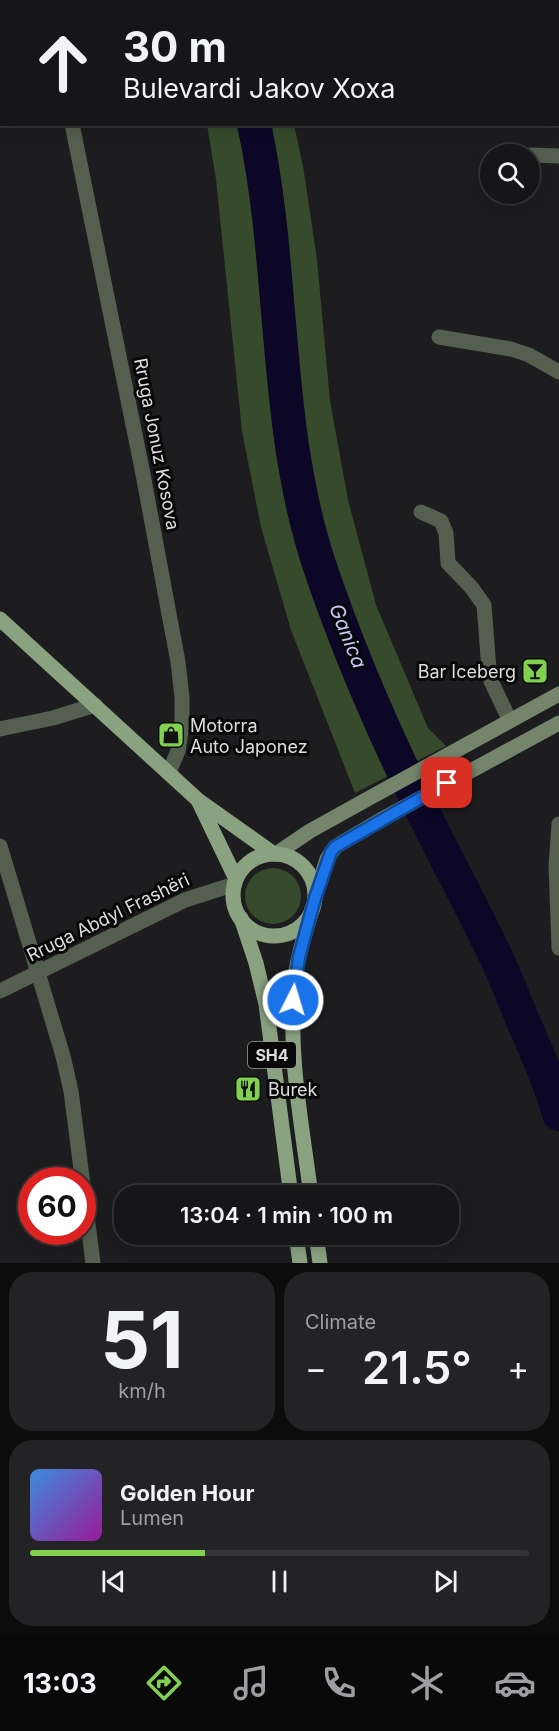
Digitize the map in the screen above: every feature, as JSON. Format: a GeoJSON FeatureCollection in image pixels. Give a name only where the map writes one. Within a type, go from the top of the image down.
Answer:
{"type":"FeatureCollection","features":[{"type":"Feature","properties":{"kind":"main road","name":"SH4"},"geometry":{"type":"LineString","coordinates":[[0,619],[198,800],[275,854],[295,860],[306,870],[313,883],[314,903],[299,957],[292,1017],[295,1071],[310,1185]]}},
{"type":"Feature","properties":{"kind":"main road"},"geometry":{"type":"LineString","coordinates":[[236,881],[240,872],[252,861],[275,854],[310,831],[559,694]]}},
{"type":"Feature","properties":{"kind":"main road"},"geometry":{"type":"LineString","coordinates":[[241,918],[260,933],[280,935],[298,928],[308,917],[327,860],[335,847],[559,723]]}},
{"type":"Feature","properties":{"kind":"main road","name":"SH4"},"geometry":{"type":"LineString","coordinates":[[198,800],[236,881],[233,898],[256,963],[266,1004],[290,1185]]}},
{"type":"Feature","properties":{"kind":"main road"},"geometry":{"type":"LineString","coordinates":[[298,1245],[300,1263]]}},
{"type":"Feature","properties":{"kind":"main road"},"geometry":{"type":"LineString","coordinates":[[318,1245],[320,1263]]}},
{"type":"Feature","properties":{"kind":"street","name":"Rruga Jonuz Kosova"},"geometry":{"type":"LineString","coordinates":[[72,126],[142,469],[177,662],[183,725],[178,751],[169,772]]}},
{"type":"Feature","properties":{"kind":"street"},"geometry":{"type":"LineString","coordinates":[[540,155],[559,156]]}},
{"type":"Feature","properties":{"kind":"street"},"geometry":{"type":"LineString","coordinates":[[439,337],[529,354],[559,372]]}},
{"type":"Feature","properties":{"kind":"street"},"geometry":{"type":"LineString","coordinates":[[421,512],[441,521],[446,533],[448,563],[471,587],[484,605],[491,681],[510,721]]}},
{"type":"Feature","properties":{"kind":"street"},"geometry":{"type":"LineString","coordinates":[[0,729],[53,718],[95,705]]}},
{"type":"Feature","properties":{"kind":"street"},"geometry":{"type":"LineString","coordinates":[[559,824],[556,866],[559,948]]}},
{"type":"Feature","properties":{"kind":"street"},"geometry":{"type":"LineString","coordinates":[[0,846],[63,1056],[71,1091],[93,1263]]}},
{"type":"Feature","properties":{"kind":"street","name":"Rruga Abdyl Frashëri"},"geometry":{"type":"LineString","coordinates":[[0,991],[185,900],[236,881]]}},
{"type":"Feature","properties":{"kind":"green space"},"geometry":{"type":"Polygon","coordinates":[[[207,126],[294,126],[303,166],[317,260],[330,401],[348,500],[376,605],[428,728],[446,746],[355,793],[291,630],[261,527],[242,431],[216,179],[207,126]]]}},
{"type":"Feature","properties":{"kind":"green space"},"geometry":{"type":"Polygon","coordinates":[[[273,868],[284,870],[293,876],[299,885],[301,896],[299,907],[293,916],[284,922],[273,924],[262,922],[253,916],[247,907],[245,896],[247,885],[253,876],[262,870],[273,868]]]}},
{"type":"Feature","properties":{"kind":"waterway","name":"Ganica"},"geometry":{"type":"LineString","coordinates":[[254,126],[271,236],[294,461],[305,516],[321,570],[346,638],[388,738],[500,967],[543,1067],[559,1114]]}},
{"type":"Feature","properties":{"kind":"place","name":"Bar Iceberg"},"geometry":{"type":"Point","coordinates":[535,671]}},
{"type":"Feature","properties":{"kind":"place","name":"Motorra Auto Japonez"},"geometry":{"type":"Point","coordinates":[171,735]}},
{"type":"Feature","properties":{"kind":"place","name":"Burek"},"geometry":{"type":"Point","coordinates":[248,1089]}},
{"type":"Feature","properties":{"kind":"route"},"geometry":{"type":"LineString","coordinates":[[293,1000],[299,957],[315,898],[331,852],[335,847],[447,783]]}}]}
